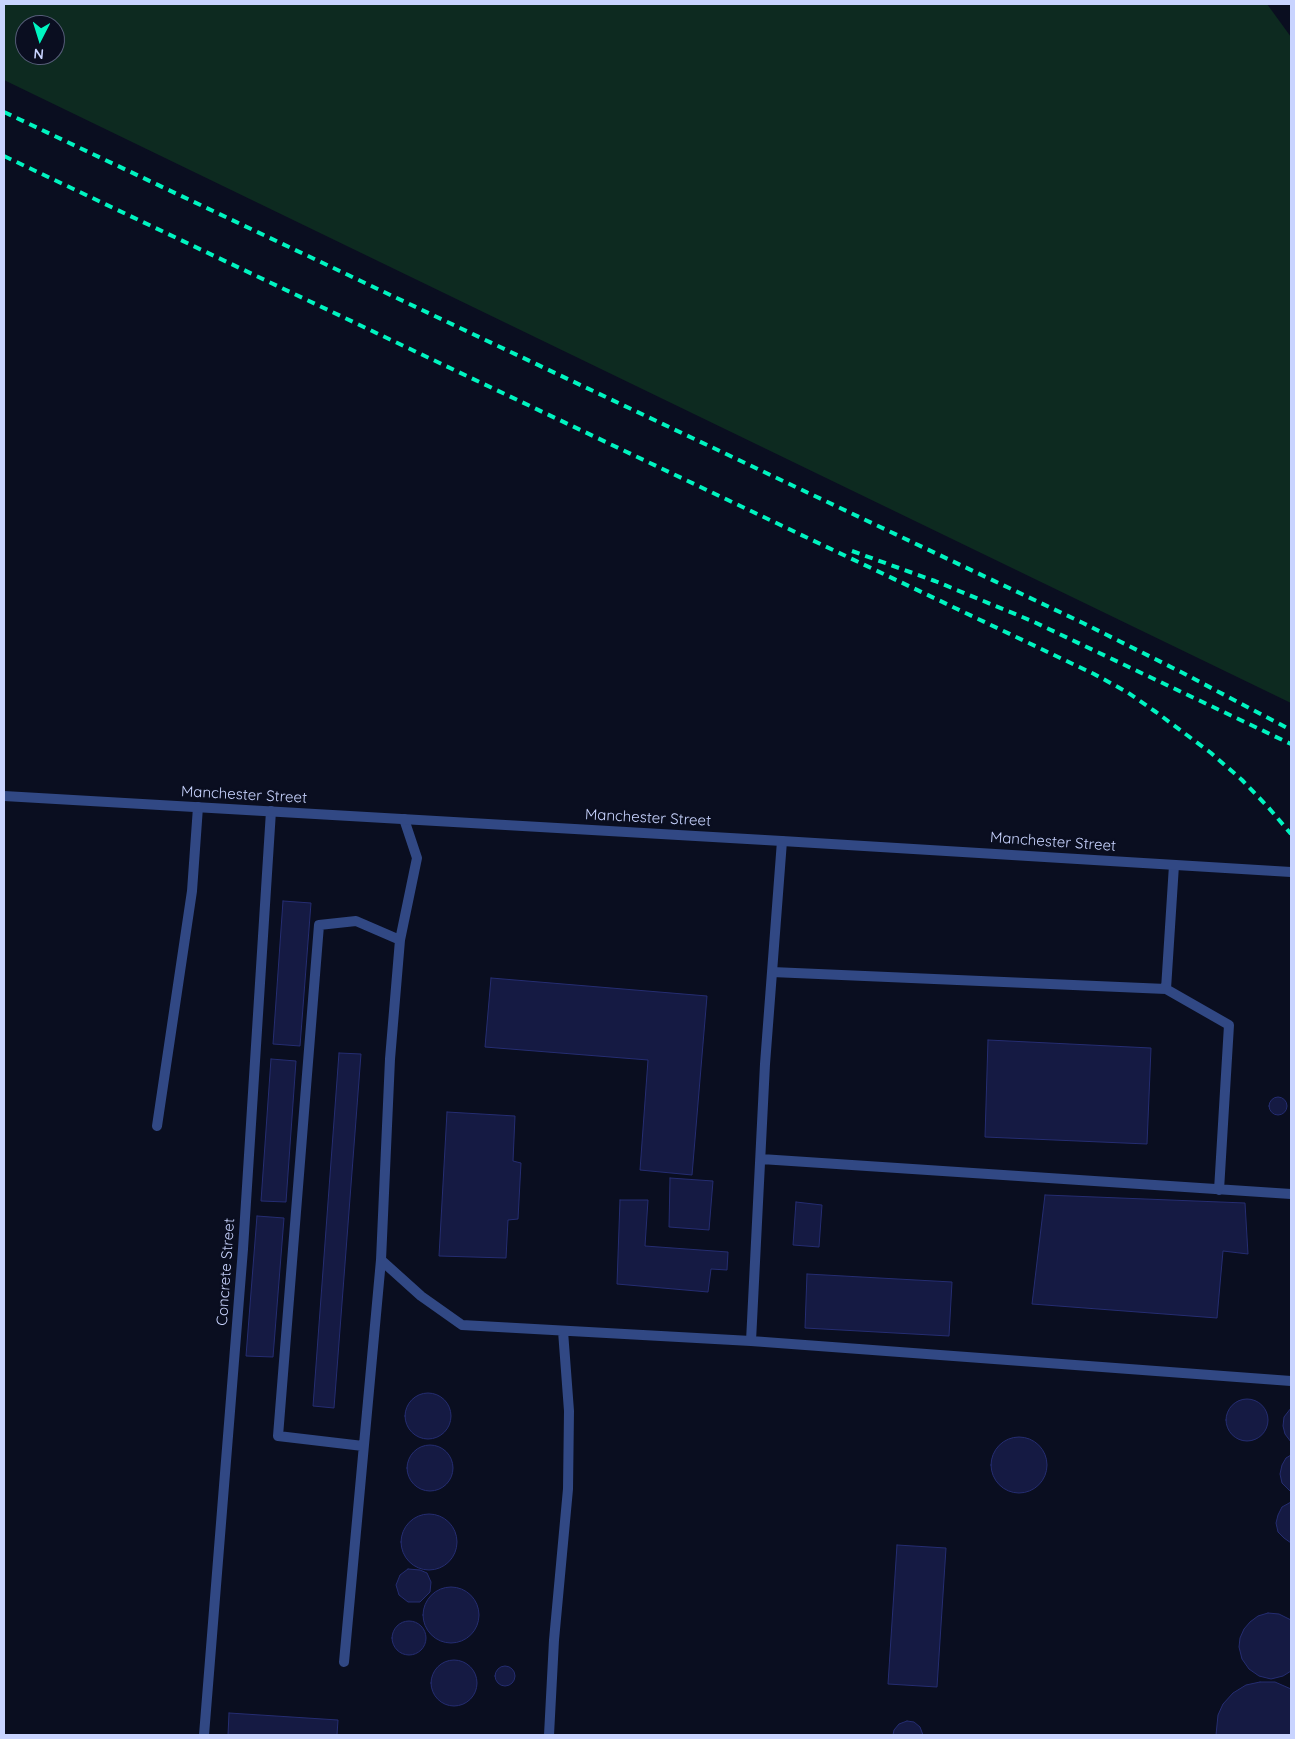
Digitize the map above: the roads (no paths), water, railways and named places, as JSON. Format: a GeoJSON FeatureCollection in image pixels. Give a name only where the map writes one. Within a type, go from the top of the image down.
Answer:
{"type":"FeatureCollection","features":[{"type":"Feature","properties":{"kind":"street","name":"Manchester Street"},"geometry":{"type":"LineString","coordinates":[[4,796],[1291,872]]}},
{"type":"Feature","properties":{"kind":"street"},"geometry":{"type":"LineString","coordinates":[[157,1126],[192,891],[198,807]]}},
{"type":"Feature","properties":{"kind":"street","name":"Concrete Street"},"geometry":{"type":"LineString","coordinates":[[204,1735],[243,1250],[271,811]]}},
{"type":"Feature","properties":{"kind":"street"},"geometry":{"type":"LineString","coordinates":[[344,1662],[381,1260],[390,1060],[400,940],[417,858],[404,819]]}},
{"type":"Feature","properties":{"kind":"street"},"geometry":{"type":"LineString","coordinates":[[751,1341],[765,1064],[782,841]]}},
{"type":"Feature","properties":{"kind":"street"},"geometry":{"type":"LineString","coordinates":[[1166,989],[1174,865]]}},
{"type":"Feature","properties":{"kind":"street"},"geometry":{"type":"LineString","coordinates":[[363,1446],[278,1436],[320,925],[356,921],[400,940]]}},
{"type":"Feature","properties":{"kind":"street"},"geometry":{"type":"LineString","coordinates":[[772,972],[1166,989],[1229,1024],[1219,1190]]}},
{"type":"Feature","properties":{"kind":"street"},"geometry":{"type":"LineString","coordinates":[[760,1159],[1291,1194]]}},
{"type":"Feature","properties":{"kind":"street"},"geometry":{"type":"LineString","coordinates":[[381,1260],[421,1296],[462,1325],[751,1341],[1291,1381]]}},
{"type":"Feature","properties":{"kind":"street"},"geometry":{"type":"LineString","coordinates":[[549,1735],[554,1640],[568,1489],[569,1411],[563,1331]]}},
{"type":"Feature","properties":{"kind":"railway"},"geometry":{"type":"LineString","coordinates":[[4,112],[1083,623],[1291,730]]}},
{"type":"Feature","properties":{"kind":"railway"},"geometry":{"type":"LineString","coordinates":[[4,156],[1094,674],[1127,692],[1211,753],[1242,780],[1291,834]]}},
{"type":"Feature","properties":{"kind":"railway"},"geometry":{"type":"LineString","coordinates":[[852,551],[935,581],[1032,621],[1291,744]]}}]}
